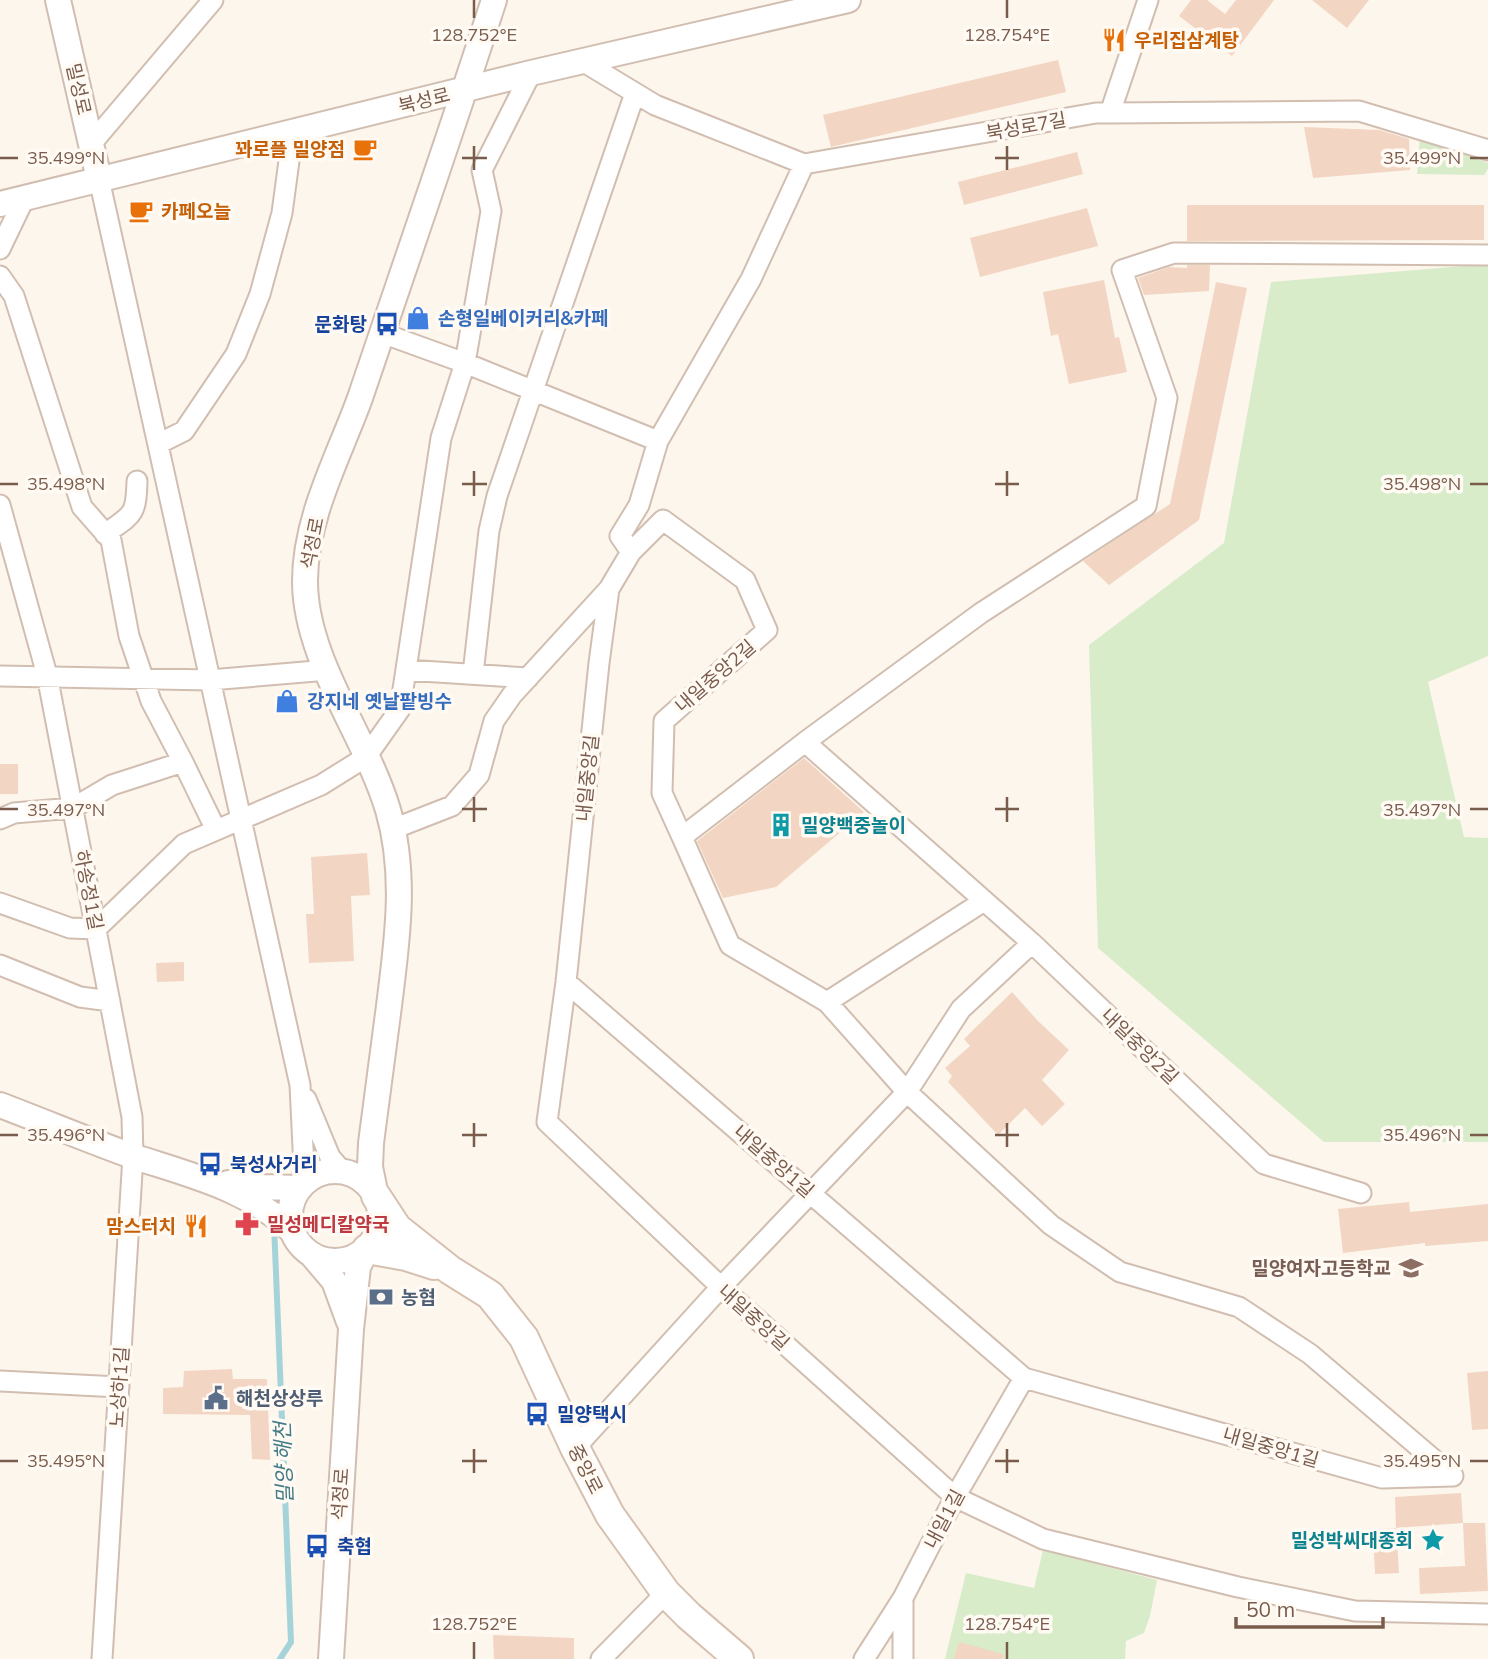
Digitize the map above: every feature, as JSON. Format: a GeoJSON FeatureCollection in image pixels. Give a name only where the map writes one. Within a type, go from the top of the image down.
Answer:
{"type":"FeatureCollection","features":[{"type":"Feature","properties":{"kind":"main road"},"geometry":{"type":"LineString","coordinates":[[376,1196],[397,1228],[450,1270]]}},
{"type":"Feature","properties":{"kind":"main road"},"geometry":{"type":"LineString","coordinates":[[367,1249],[406,1256],[450,1270]]}},
{"type":"Feature","properties":{"kind":"main road","name":"중앙로"},"geometry":{"type":"LineString","coordinates":[[450,1270],[490,1295],[524,1338],[575,1448],[610,1515],[666,1593],[739,1659]]}},
{"type":"Feature","properties":{"kind":"street","name":"밀성로"},"geometry":{"type":"LineString","coordinates":[[58,0],[99,178]]}},
{"type":"Feature","properties":{"kind":"street"},"geometry":{"type":"LineString","coordinates":[[91,144],[213,0]]}},
{"type":"Feature","properties":{"kind":"street","name":"석정로"},"geometry":{"type":"LineString","coordinates":[[376,1196],[370,1167],[399,924],[400,884],[396,844],[388,809],[315,639],[307,607],[307,550],[315,519],[382,333],[494,0]]}},
{"type":"Feature","properties":{"kind":"street","name":"북성로"},"geometry":{"type":"LineString","coordinates":[[0,204],[531,73],[848,0]]}},
{"type":"Feature","properties":{"kind":"street"},"geometry":{"type":"LineString","coordinates":[[1110,113],[1148,0]]}},
{"type":"Feature","properties":{"kind":"street"},"geometry":{"type":"LineString","coordinates":[[584,62],[655,105],[804,164],[751,279],[658,441],[639,505],[620,536],[631,552]]}},
{"type":"Feature","properties":{"kind":"street"},"geometry":{"type":"LineString","coordinates":[[0,903],[70,928],[96,929],[184,844],[321,785],[366,757],[400,709],[441,438],[465,363],[491,211],[482,170],[531,73]]}},
{"type":"Feature","properties":{"kind":"street"},"geometry":{"type":"LineString","coordinates":[[472,674],[489,531],[497,496],[635,93]]}},
{"type":"Feature","properties":{"kind":"street","name":"북성로7길"},"geometry":{"type":"LineString","coordinates":[[804,164],[1096,113],[1359,111],[1488,150]]}},
{"type":"Feature","properties":{"kind":"street"},"geometry":{"type":"LineString","coordinates":[[158,444],[184,431],[236,354],[260,294],[282,214],[293,131]]}},
{"type":"Feature","properties":{"kind":"street"},"geometry":{"type":"LineString","coordinates":[[99,178],[300,1085],[304,1169],[300,1188]]}},
{"type":"Feature","properties":{"kind":"street"},"geometry":{"type":"LineString","coordinates":[[0,250],[25,197]]}},
{"type":"Feature","properties":{"kind":"street"},"geometry":{"type":"LineString","coordinates":[[682,837],[805,742],[981,613],[1146,506],[1167,398],[1122,270],[1174,253],[1488,255]]}},
{"type":"Feature","properties":{"kind":"street"},"geometry":{"type":"LineString","coordinates":[[0,276],[14,296],[82,507],[111,540],[129,636],[150,701],[216,830]]}},
{"type":"Feature","properties":{"kind":"street"},"geometry":{"type":"LineString","coordinates":[[382,333],[465,363],[658,441]]}},
{"type":"Feature","properties":{"kind":"street"},"geometry":{"type":"LineString","coordinates":[[105,534],[130,516],[136,505],[137,481]]}},
{"type":"Feature","properties":{"kind":"street","name":"하송정1길"},"geometry":{"type":"LineString","coordinates":[[0,505],[47,675],[132,1117],[133,1156]]}},
{"type":"Feature","properties":{"kind":"street","name":"내일중앙2길"},"geometry":{"type":"LineString","coordinates":[[609,589],[631,552],[663,520],[745,580],[767,630],[664,721],[662,793],[730,945],[827,1002],[907,1092]]}},
{"type":"Feature","properties":{"kind":"street"},"geometry":{"type":"LineString","coordinates":[[393,829],[452,806],[479,775],[494,720],[528,678],[609,589]]}},
{"type":"Feature","properties":{"kind":"street","name":"내일중앙길"},"geometry":{"type":"LineString","coordinates":[[609,589],[598,663],[566,982],[547,1122],[721,1287],[956,1497],[1043,1539],[1238,1587],[1355,1611],[1488,1614]]}},
{"type":"Feature","properties":{"kind":"street"},"geometry":{"type":"LineString","coordinates":[[0,676],[211,680],[328,670]]}},
{"type":"Feature","properties":{"kind":"street"},"geometry":{"type":"LineString","coordinates":[[406,670],[528,678]]}},
{"type":"Feature","properties":{"kind":"street","name":"내일중앙2길"},"geometry":{"type":"LineString","coordinates":[[805,742],[1032,943],[1264,1164],[1361,1193]]}},
{"type":"Feature","properties":{"kind":"street"},"geometry":{"type":"LineString","coordinates":[[0,819],[14,813],[72,808],[112,785],[183,762]]}},
{"type":"Feature","properties":{"kind":"street"},"geometry":{"type":"LineString","coordinates":[[827,1002],[984,901]]}},
{"type":"Feature","properties":{"kind":"street"},"geometry":{"type":"LineString","coordinates":[[575,1448],[721,1287],[907,1092],[961,1009],[1032,943]]}},
{"type":"Feature","properties":{"kind":"street"},"geometry":{"type":"LineString","coordinates":[[0,965],[80,997],[110,1001]]}},
{"type":"Feature","properties":{"kind":"street","name":"내일중앙1길"},"geometry":{"type":"LineString","coordinates":[[566,982],[1024,1378],[1382,1478],[1453,1476],[1310,1354],[1239,1307],[1120,1272],[1051,1225],[907,1092]]}},
{"type":"Feature","properties":{"kind":"street"},"geometry":{"type":"LineString","coordinates":[[300,1085],[330,1157],[342,1171]]}},
{"type":"Feature","properties":{"kind":"street"},"geometry":{"type":"LineString","coordinates":[[342,1171],[377,1096]]}},
{"type":"Feature","properties":{"kind":"street"},"geometry":{"type":"LineString","coordinates":[[0,1106],[133,1156],[210,1181],[277,1216],[334,1281],[351,1329]]}},
{"type":"Feature","properties":{"kind":"street","name":"노상하1길"},"geometry":{"type":"LineString","coordinates":[[102,1659],[133,1156]]}},
{"type":"Feature","properties":{"kind":"street"},"geometry":{"type":"LineString","coordinates":[[292,1231],[292,1201],[300,1188],[312,1177],[326,1172],[342,1171],[356,1176],[368,1185],[376,1196],[380,1224],[367,1249],[355,1257],[341,1261],[327,1261],[312,1255]]}},
{"type":"Feature","properties":{"kind":"street"},"geometry":{"type":"LineString","coordinates":[[210,1181],[300,1188]]}},
{"type":"Feature","properties":{"kind":"street","name":"석정로"},"geometry":{"type":"LineString","coordinates":[[331,1659],[351,1329],[358,1267],[367,1249]]}},
{"type":"Feature","properties":{"kind":"street","name":"내일1길"},"geometry":{"type":"LineString","coordinates":[[864,1659],[903,1598],[956,1497],[1024,1378]]}},
{"type":"Feature","properties":{"kind":"street"},"geometry":{"type":"LineString","coordinates":[[0,1381],[119,1387]]}},
{"type":"Feature","properties":{"kind":"street"},"geometry":{"type":"LineString","coordinates":[[601,1659],[666,1593]]}},
{"type":"Feature","properties":{"kind":"street"},"geometry":{"type":"LineString","coordinates":[[903,1598],[903,1659]]}},
{"type":"Feature","properties":{"kind":"green space"},"geometry":{"type":"Polygon","coordinates":[[[1420,136],[1488,163],[1488,169],[1484,175],[1417,174],[1420,136]]]}},
{"type":"Feature","properties":{"kind":"green space"},"geometry":{"type":"Polygon","coordinates":[[[1488,264],[1488,656],[1428,682],[1464,837],[1488,838],[1488,1142],[1324,1142],[1098,948],[1089,645],[1224,543],[1271,282],[1488,264]]]}},
{"type":"Feature","properties":{"kind":"green space"},"geometry":{"type":"Polygon","coordinates":[[[1043,1550],[1157,1580],[1144,1633],[1126,1641],[1125,1659],[945,1659],[966,1573],[1034,1588],[1043,1550]]]}},
{"type":"Feature","properties":{"kind":"building"},"geometry":{"type":"Polygon","coordinates":[[[1191,0],[1207,0],[1225,14],[1236,0],[1274,0],[1232,56],[1179,16],[1191,0]]]}},
{"type":"Feature","properties":{"kind":"building"},"geometry":{"type":"Polygon","coordinates":[[[1312,0],[1369,0],[1347,28],[1312,0]]]}},
{"type":"Feature","properties":{"kind":"building"},"geometry":{"type":"Polygon","coordinates":[[[1058,60],[1066,92],[831,147],[823,115],[1058,60]]]}},
{"type":"Feature","properties":{"kind":"building"},"geometry":{"type":"Polygon","coordinates":[[[1304,127],[1379,130],[1409,139],[1410,170],[1313,178],[1304,127]]]}},
{"type":"Feature","properties":{"kind":"building"},"geometry":{"type":"Polygon","coordinates":[[[1077,152],[1083,174],[964,205],[958,182],[1077,152]]]}},
{"type":"Feature","properties":{"kind":"building"},"geometry":{"type":"Polygon","coordinates":[[[1187,205],[1484,205],[1484,240],[1187,241],[1187,205]]]}},
{"type":"Feature","properties":{"kind":"building"},"geometry":{"type":"Polygon","coordinates":[[[1087,208],[1098,246],[980,277],[970,238],[1087,208]]]}},
{"type":"Feature","properties":{"kind":"building"},"geometry":{"type":"Polygon","coordinates":[[[1187,265],[1210,265],[1209,291],[1144,295],[1138,278],[1169,267],[1187,268],[1187,265]]]}},
{"type":"Feature","properties":{"kind":"building"},"geometry":{"type":"Polygon","coordinates":[[[1104,280],[1115,338],[1119,337],[1127,372],[1069,384],[1058,334],[1051,336],[1043,292],[1104,280]]]}},
{"type":"Feature","properties":{"kind":"building"},"geometry":{"type":"Polygon","coordinates":[[[1216,282],[1247,288],[1199,520],[1109,585],[1083,561],[1170,504],[1216,282]]]}},
{"type":"Feature","properties":{"kind":"building","name":"밀양백중놀이"},"geometry":{"type":"Polygon","coordinates":[[[804,758],[864,812],[776,887],[723,898],[697,841],[804,758]]]}},
{"type":"Feature","properties":{"kind":"building"},"geometry":{"type":"Polygon","coordinates":[[[0,764],[18,764],[18,794],[0,794],[0,764]]]}},
{"type":"Feature","properties":{"kind":"building"},"geometry":{"type":"Polygon","coordinates":[[[367,853],[370,895],[351,896],[354,961],[309,963],[306,914],[314,914],[311,857],[367,853]]]}},
{"type":"Feature","properties":{"kind":"building"},"geometry":{"type":"Polygon","coordinates":[[[184,962],[184,981],[157,982],[156,963],[184,962]]]}},
{"type":"Feature","properties":{"kind":"building"},"geometry":{"type":"Polygon","coordinates":[[[1012,992],[1069,1050],[1042,1080],[1065,1104],[1042,1126],[1025,1108],[998,1135],[948,1082],[952,1076],[945,1068],[970,1046],[964,1039],[1012,992]]]}},
{"type":"Feature","properties":{"kind":"building"},"geometry":{"type":"Polygon","coordinates":[[[1409,1202],[1410,1212],[1488,1204],[1488,1241],[1425,1246],[1425,1243],[1343,1253],[1338,1209],[1409,1202]]]}},
{"type":"Feature","properties":{"kind":"building"},"geometry":{"type":"Polygon","coordinates":[[[232,1369],[233,1379],[267,1379],[270,1460],[252,1459],[250,1415],[163,1414],[163,1388],[183,1387],[184,1371],[232,1369]]]}},
{"type":"Feature","properties":{"kind":"building"},"geometry":{"type":"Polygon","coordinates":[[[1488,1371],[1488,1429],[1472,1430],[1467,1373],[1488,1371]]]}},
{"type":"Feature","properties":{"kind":"building"},"geometry":{"type":"Polygon","coordinates":[[[1461,1493],[1463,1523],[1396,1528],[1395,1497],[1461,1493]]]}},
{"type":"Feature","properties":{"kind":"building"},"geometry":{"type":"Polygon","coordinates":[[[1463,1523],[1485,1523],[1488,1591],[1420,1594],[1419,1568],[1465,1566],[1463,1523]]]}},
{"type":"Feature","properties":{"kind":"building"},"geometry":{"type":"Polygon","coordinates":[[[1396,1528],[1399,1573],[1375,1574],[1373,1529],[1396,1528]]]}},
{"type":"Feature","properties":{"kind":"building"},"geometry":{"type":"Polygon","coordinates":[[[493,1635],[574,1638],[574,1659],[494,1659],[493,1635]]]}},
{"type":"Feature","properties":{"kind":"building"},"geometry":{"type":"Polygon","coordinates":[[[959,1642],[1003,1654],[1003,1659],[954,1659],[959,1642]]]}},
{"type":"Feature","properties":{"kind":"waterway","name":"밀양 해천"},"geometry":{"type":"LineString","coordinates":[[274,1224],[291,1642],[280,1659]]}},
{"type":"Feature","properties":{"kind":"place","name":"우리집삼계탕"},"geometry":{"type":"Point","coordinates":[1114,40]}},
{"type":"Feature","properties":{"kind":"place","name":"꽈로플 밀양점"},"geometry":{"type":"Point","coordinates":[365,149]}},
{"type":"Feature","properties":{"kind":"place","name":"카페오늘"},"geometry":{"type":"Point","coordinates":[141,211]}},
{"type":"Feature","properties":{"kind":"place","name":"손형일베이커리&카페"},"geometry":{"type":"Point","coordinates":[418,318]}},
{"type":"Feature","properties":{"kind":"place","name":"문화탕"},"geometry":{"type":"Point","coordinates":[387,324]}},
{"type":"Feature","properties":{"kind":"place","name":"강지네 옛날팥빙수"},"geometry":{"type":"Point","coordinates":[287,701]}},
{"type":"Feature","properties":{"kind":"place","name":"밀양백중놀이"},"geometry":{"type":"Point","coordinates":[781,825]}},
{"type":"Feature","properties":{"kind":"place","name":"북성사거리"},"geometry":{"type":"Point","coordinates":[210,1164]}},
{"type":"Feature","properties":{"kind":"place","name":"밀성메디칼약국"},"geometry":{"type":"Point","coordinates":[247,1224]}},
{"type":"Feature","properties":{"kind":"place","name":"맘스터치"},"geometry":{"type":"Point","coordinates":[196,1226]}},
{"type":"Feature","properties":{"kind":"place","name":"밀양여자고등학교"},"geometry":{"type":"Point","coordinates":[1411,1268]}},
{"type":"Feature","properties":{"kind":"place","name":"농협"},"geometry":{"type":"Point","coordinates":[381,1297]}},
{"type":"Feature","properties":{"kind":"place","name":"해천상상루"},"geometry":{"type":"Point","coordinates":[216,1398]}},
{"type":"Feature","properties":{"kind":"place","name":"밀양택시"},"geometry":{"type":"Point","coordinates":[537,1414]}},
{"type":"Feature","properties":{"kind":"place","name":"밀성박씨대종회"},"geometry":{"type":"Point","coordinates":[1433,1540]}},
{"type":"Feature","properties":{"kind":"place","name":"축협"},"geometry":{"type":"Point","coordinates":[317,1546]}}]}
